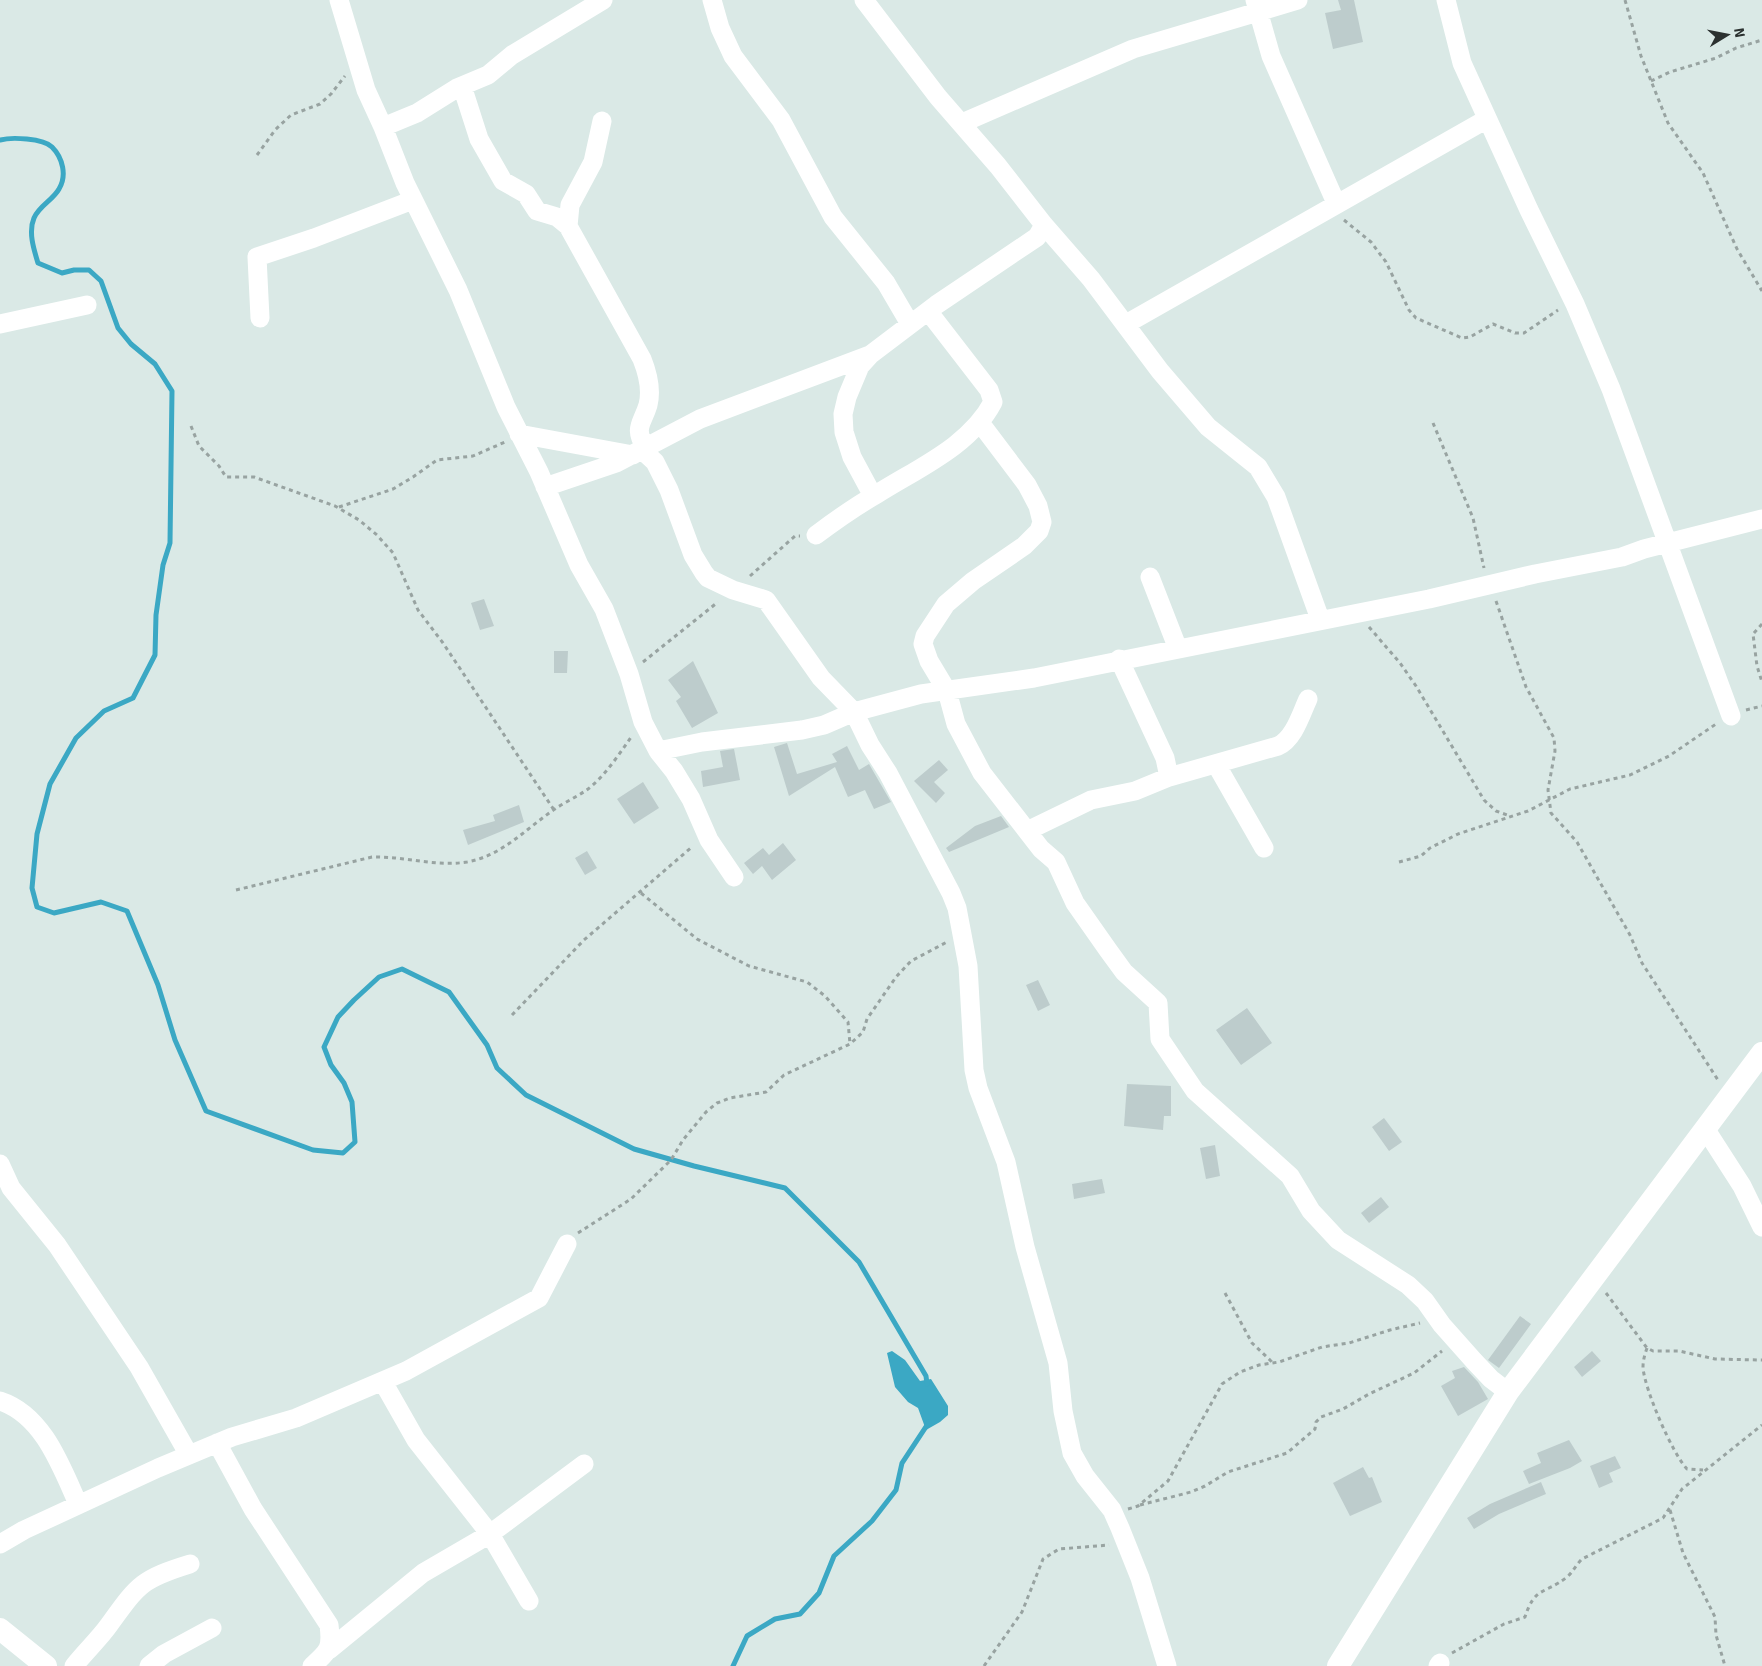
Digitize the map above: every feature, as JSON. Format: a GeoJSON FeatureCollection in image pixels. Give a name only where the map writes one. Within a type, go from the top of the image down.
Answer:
{"type":"FeatureCollection","features":[{"type":"Feature","properties":{"kind":"street"},"geometry":{"type":"LineString","coordinates":[[338,0],[366,90],[413,200],[458,290],[518,434],[545,487],[579,565],[604,609],[629,674],[643,722],[658,751],[683,785],[706,834],[734,877]]}},
{"type":"Feature","properties":{"kind":"street"},"geometry":{"type":"LineString","coordinates":[[383,127],[416,113],[462,86],[488,75],[512,55],[603,0]]}},
{"type":"Feature","properties":{"kind":"street"},"geometry":{"type":"LineString","coordinates":[[712,0],[720,28],[733,56],[781,120],[833,217],[869,265],[880,274],[910,324]]}},
{"type":"Feature","properties":{"kind":"street"},"geometry":{"type":"LineString","coordinates":[[864,0],[938,97],[962,123],[1126,324],[1160,371],[1208,427],[1243,453],[1266,478],[1286,522],[1320,619]]}},
{"type":"Feature","properties":{"kind":"street"},"geometry":{"type":"LineString","coordinates":[[962,123],[1133,49],[1257,6],[1298,0]]}},
{"type":"Feature","properties":{"kind":"street"},"geometry":{"type":"LineString","coordinates":[[1446,0],[1462,62],[1575,304],[1638,458],[1667,543],[1731,716]]}},
{"type":"Feature","properties":{"kind":"street"},"geometry":{"type":"LineString","coordinates":[[1257,6],[1262,32],[1271,56],[1335,204]]}},
{"type":"Feature","properties":{"kind":"street"},"geometry":{"type":"LineString","coordinates":[[462,86],[479,139],[503,181],[526,194],[538,211],[558,217],[568,226],[642,359],[649,378],[648,406],[639,423],[641,451]]}},
{"type":"Feature","properties":{"kind":"street"},"geometry":{"type":"LineString","coordinates":[[1126,324],[1487,119]]}},
{"type":"Feature","properties":{"kind":"street"},"geometry":{"type":"LineString","coordinates":[[568,226],[570,205],[593,162],[602,121]]}},
{"type":"Feature","properties":{"kind":"street"},"geometry":{"type":"LineString","coordinates":[[260,318],[257,257],[314,238],[413,200]]}},
{"type":"Feature","properties":{"kind":"street"},"geometry":{"type":"LineString","coordinates":[[545,487],[641,451],[700,419],[870,354],[968,281],[1037,237],[1044,225]]}},
{"type":"Feature","properties":{"kind":"street"},"geometry":{"type":"LineString","coordinates":[[0,324],[87,305]]}},
{"type":"Feature","properties":{"kind":"street"},"geometry":{"type":"LineString","coordinates":[[816,535],[873,496],[944,453],[981,424],[993,402],[992,395],[928,311]]}},
{"type":"Feature","properties":{"kind":"street"},"geometry":{"type":"LineString","coordinates":[[870,354],[856,375],[843,414],[844,432],[852,457],[873,496]]}},
{"type":"Feature","properties":{"kind":"street"},"geometry":{"type":"LineString","coordinates":[[981,424],[1027,485],[1038,506],[1042,522],[1039,531],[1024,546],[973,581],[946,604],[925,636],[924,644],[929,661],[947,691],[956,724],[972,758],[1041,849],[1056,862],[1076,903],[1124,972],[1158,1004],[1160,1039],[1194,1091],[1290,1176],[1311,1211],[1323,1225],[1350,1249],[1408,1285],[1425,1301],[1442,1325],[1491,1379],[1508,1392]]}},
{"type":"Feature","properties":{"kind":"street"},"geometry":{"type":"LineString","coordinates":[[518,434],[641,451],[655,462],[669,490],[693,554],[704,573],[708,578],[733,590],[766,600],[822,678],[854,712],[870,745],[888,773],[951,893],[968,966],[974,1070],[978,1088],[1006,1162],[1025,1247],[1058,1363],[1063,1411],[1072,1452],[1084,1476],[1100,1493],[1114,1514],[1140,1578],[1168,1666]]}},
{"type":"Feature","properties":{"kind":"street"},"geometry":{"type":"LineString","coordinates":[[658,751],[817,727],[854,712],[920,694],[1034,678],[1119,659],[1178,649],[1429,598],[1605,561],[1762,519]]}},
{"type":"Feature","properties":{"kind":"street"},"geometry":{"type":"LineString","coordinates":[[1150,577],[1178,649]]}},
{"type":"Feature","properties":{"kind":"street"},"geometry":{"type":"LineString","coordinates":[[1119,659],[1165,758],[1170,777]]}},
{"type":"Feature","properties":{"kind":"street"},"geometry":{"type":"LineString","coordinates":[[1027,831],[1091,800],[1135,791],[1170,777],[1285,743],[1308,699]]}},
{"type":"Feature","properties":{"kind":"street"},"geometry":{"type":"LineString","coordinates":[[1216,764],[1264,848]]}},
{"type":"Feature","properties":{"kind":"street"},"geometry":{"type":"LineString","coordinates":[[1338,1666],[1508,1392],[1594,1276],[1731,1098],[1762,1053]]}},
{"type":"Feature","properties":{"kind":"street"},"geometry":{"type":"LineString","coordinates":[[1706,1130],[1742,1186],[1762,1227]]}},
{"type":"Feature","properties":{"kind":"street"},"geometry":{"type":"LineString","coordinates":[[1,1167],[11,1188],[57,1245],[140,1366],[189,1455]]}},
{"type":"Feature","properties":{"kind":"street"},"geometry":{"type":"LineString","coordinates":[[0,1544],[78,1504],[189,1455],[216,1444],[296,1418],[383,1382],[533,1302],[543,1292],[567,1244]]}},
{"type":"Feature","properties":{"kind":"street"},"geometry":{"type":"LineString","coordinates":[[383,1382],[416,1440],[490,1534],[529,1601]]}},
{"type":"Feature","properties":{"kind":"street"},"geometry":{"type":"LineString","coordinates":[[0,1401],[16,1406],[54,1451],[78,1504]]}},
{"type":"Feature","properties":{"kind":"street"},"geometry":{"type":"LineString","coordinates":[[216,1444],[253,1509],[323,1614],[330,1631],[329,1650]]}},
{"type":"Feature","properties":{"kind":"street"},"geometry":{"type":"LineString","coordinates":[[312,1666],[423,1573],[490,1534],[584,1464]]}},
{"type":"Feature","properties":{"kind":"street"},"geometry":{"type":"LineString","coordinates":[[74,1666],[109,1625],[135,1590],[164,1572],[190,1564]]}},
{"type":"Feature","properties":{"kind":"street"},"geometry":{"type":"LineString","coordinates":[[149,1666],[164,1654],[212,1628]]}},
{"type":"Feature","properties":{"kind":"street"},"geometry":{"type":"LineString","coordinates":[[5,1639],[46,1666]]}},
{"type":"Feature","properties":{"kind":"path"},"geometry":{"type":"LineString","coordinates":[[1625,0],[1641,56],[1668,123],[1703,172],[1737,249],[1762,291]]}},
{"type":"Feature","properties":{"kind":"path"},"geometry":{"type":"LineString","coordinates":[[1651,81],[1670,72],[1716,58],[1736,48],[1762,40]]}},
{"type":"Feature","properties":{"kind":"path"},"geometry":{"type":"LineString","coordinates":[[257,154],[275,130],[291,115],[320,104],[358,63]]}},
{"type":"Feature","properties":{"kind":"path"},"geometry":{"type":"LineString","coordinates":[[1335,204],[1342,218],[1372,242],[1386,262],[1409,310],[1416,318],[1456,336],[1470,337],[1493,324],[1515,333],[1524,334],[1551,313],[1575,304]]}},
{"type":"Feature","properties":{"kind":"path"},"geometry":{"type":"LineString","coordinates":[[1433,423],[1473,518],[1489,584],[1526,687],[1554,738],[1555,751],[1548,790],[1548,802],[1551,813],[1577,842],[1630,935],[1642,963],[1731,1098]]}},
{"type":"Feature","properties":{"kind":"path"},"geometry":{"type":"LineString","coordinates":[[191,426],[199,446],[219,466],[226,477],[254,477],[338,507],[359,520],[394,553],[418,610],[443,643],[554,810]]}},
{"type":"Feature","properties":{"kind":"path"},"geometry":{"type":"LineString","coordinates":[[338,507],[393,488],[413,478],[437,460],[474,456],[518,434]]}},
{"type":"Feature","properties":{"kind":"path"},"geometry":{"type":"LineString","coordinates":[[1356,612],[1405,670],[1434,714],[1484,800],[1496,811],[1510,816]]}},
{"type":"Feature","properties":{"kind":"path"},"geometry":{"type":"LineString","coordinates":[[1762,624],[1753,634],[1757,666],[1762,682]]}},
{"type":"Feature","properties":{"kind":"path"},"geometry":{"type":"LineString","coordinates":[[1399,862],[1421,856],[1430,848],[1458,834],[1548,802],[1570,789],[1630,775],[1669,756],[1709,728],[1731,716],[1762,706]]}},
{"type":"Feature","properties":{"kind":"path"},"geometry":{"type":"LineString","coordinates":[[236,890],[372,857],[390,856],[438,864],[468,862],[493,854],[554,810],[588,789],[605,772],[643,722]]}},
{"type":"Feature","properties":{"kind":"path"},"geometry":{"type":"LineString","coordinates":[[512,1015],[584,940],[641,893],[706,834]]}},
{"type":"Feature","properties":{"kind":"path"},"geometry":{"type":"LineString","coordinates":[[641,893],[697,940],[749,966],[807,982],[825,996],[848,1022],[850,1044]]}},
{"type":"Feature","properties":{"kind":"path"},"geometry":{"type":"LineString","coordinates":[[567,1244],[581,1231],[631,1199],[672,1160],[683,1140],[706,1112],[730,1098],[766,1092],[784,1075],[850,1044],[863,1032],[867,1019],[896,976],[911,961],[962,934]]}},
{"type":"Feature","properties":{"kind":"path"},"geometry":{"type":"LineString","coordinates":[[1594,1276],[1647,1348],[1653,1351],[1679,1351],[1715,1359],[1762,1360]]}},
{"type":"Feature","properties":{"kind":"path"},"geometry":{"type":"LineString","coordinates":[[1225,1293],[1252,1343],[1272,1363]]}},
{"type":"Feature","properties":{"kind":"path"},"geometry":{"type":"LineString","coordinates":[[1138,1506],[1168,1481],[1222,1384],[1240,1372],[1258,1364],[1272,1363],[1420,1323],[1442,1325]]}},
{"type":"Feature","properties":{"kind":"path"},"geometry":{"type":"LineString","coordinates":[[1114,1514],[1191,1492],[1228,1472],[1287,1453],[1315,1429],[1316,1422],[1321,1418],[1343,1410],[1369,1394],[1414,1374],[1429,1360],[1457,1341]]}},
{"type":"Feature","properties":{"kind":"path"},"geometry":{"type":"LineString","coordinates":[[1647,1348],[1643,1367],[1646,1384],[1668,1439],[1679,1461],[1687,1469],[1704,1470]]}},
{"type":"Feature","properties":{"kind":"path"},"geometry":{"type":"LineString","coordinates":[[1439,1664],[1473,1640],[1504,1624],[1525,1618],[1530,1601],[1538,1593],[1569,1575],[1582,1559],[1663,1518],[1682,1490],[1704,1470],[1762,1425]]}},
{"type":"Feature","properties":{"kind":"path"},"geometry":{"type":"LineString","coordinates":[[1670,1510],[1683,1553],[1715,1617],[1716,1635],[1725,1666]]}},
{"type":"Feature","properties":{"kind":"path"},"geometry":{"type":"LineString","coordinates":[[984,1666],[1022,1612],[1043,1558],[1060,1549],[1102,1545],[1127,1547]]}},
{"type":"Feature","properties":{"kind":"water"},"geometry":{"type":"Polygon","coordinates":[[[892,1351],[905,1360],[920,1381],[931,1379],[948,1406],[948,1415],[926,1430],[918,1408],[908,1402],[895,1387],[887,1353],[892,1351]]]}},
{"type":"Feature","properties":{"kind":"building"},"geometry":{"type":"Polygon","coordinates":[[[1338,0],[1354,0],[1363,42],[1333,49],[1325,13],[1341,10],[1338,0]]]}},
{"type":"Feature","properties":{"kind":"building"},"geometry":{"type":"Polygon","coordinates":[[[484,599],[494,626],[480,630],[471,603],[484,599]]]}},
{"type":"Feature","properties":{"kind":"building"},"geometry":{"type":"Polygon","coordinates":[[[554,651],[568,651],[567,673],[554,673],[554,651]]]}},
{"type":"Feature","properties":{"kind":"building"},"geometry":{"type":"Polygon","coordinates":[[[693,661],[718,713],[692,728],[676,701],[681,697],[668,680],[693,661]]]}},
{"type":"Feature","properties":{"kind":"building"},"geometry":{"type":"Polygon","coordinates":[[[787,743],[797,774],[837,762],[832,754],[847,746],[859,770],[869,764],[891,802],[874,809],[865,790],[848,797],[835,767],[789,796],[774,747],[787,743]]]}},
{"type":"Feature","properties":{"kind":"building"},"geometry":{"type":"Polygon","coordinates":[[[734,749],[740,780],[703,787],[701,771],[723,767],[720,751],[734,749]]]}},
{"type":"Feature","properties":{"kind":"building"},"geometry":{"type":"Polygon","coordinates":[[[939,760],[948,770],[934,782],[945,793],[936,803],[914,781],[939,760]]]}},
{"type":"Feature","properties":{"kind":"building"},"geometry":{"type":"Polygon","coordinates":[[[643,782],[659,808],[634,824],[617,799],[643,782]]]}},
{"type":"Feature","properties":{"kind":"building"},"geometry":{"type":"Polygon","coordinates":[[[519,805],[524,822],[468,845],[463,830],[495,821],[493,815],[519,805]]]}},
{"type":"Feature","properties":{"kind":"building"},"geometry":{"type":"Polygon","coordinates":[[[1001,816],[1009,827],[949,852],[946,848],[975,826],[1001,816]]]}},
{"type":"Feature","properties":{"kind":"building"},"geometry":{"type":"Polygon","coordinates":[[[783,843],[796,860],[772,880],[762,866],[753,874],[744,863],[763,848],[769,855],[783,843]]]}},
{"type":"Feature","properties":{"kind":"building"},"geometry":{"type":"Polygon","coordinates":[[[587,851],[597,868],[585,875],[575,858],[587,851]]]}},
{"type":"Feature","properties":{"kind":"building"},"geometry":{"type":"Polygon","coordinates":[[[1038,980],[1050,1005],[1038,1011],[1026,985],[1038,980]]]}},
{"type":"Feature","properties":{"kind":"building"},"geometry":{"type":"Polygon","coordinates":[[[1247,1008],[1272,1043],[1241,1065],[1216,1030],[1247,1008]]]}},
{"type":"Feature","properties":{"kind":"building"},"geometry":{"type":"Polygon","coordinates":[[[1127,1084],[1171,1086],[1171,1116],[1164,1116],[1163,1130],[1124,1126],[1127,1084]]]}},
{"type":"Feature","properties":{"kind":"building"},"geometry":{"type":"Polygon","coordinates":[[[1384,1118],[1402,1142],[1389,1151],[1372,1127],[1384,1118]]]}},
{"type":"Feature","properties":{"kind":"building"},"geometry":{"type":"Polygon","coordinates":[[[1215,1145],[1220,1176],[1206,1179],[1200,1148],[1215,1145]]]}},
{"type":"Feature","properties":{"kind":"building"},"geometry":{"type":"Polygon","coordinates":[[[1102,1179],[1105,1193],[1074,1199],[1072,1184],[1102,1179]]]}},
{"type":"Feature","properties":{"kind":"building"},"geometry":{"type":"Polygon","coordinates":[[[1381,1197],[1389,1207],[1369,1223],[1361,1213],[1381,1197]]]}},
{"type":"Feature","properties":{"kind":"building"},"geometry":{"type":"Polygon","coordinates":[[[1520,1316],[1531,1324],[1499,1368],[1488,1360],[1520,1316]]]}},
{"type":"Feature","properties":{"kind":"building"},"geometry":{"type":"Polygon","coordinates":[[[1592,1351],[1601,1361],[1582,1377],[1574,1367],[1592,1351]]]}},
{"type":"Feature","properties":{"kind":"building"},"geometry":{"type":"Polygon","coordinates":[[[1464,1367],[1478,1382],[1488,1399],[1458,1416],[1441,1386],[1455,1378],[1452,1371],[1464,1367]]]}},
{"type":"Feature","properties":{"kind":"building"},"geometry":{"type":"Polygon","coordinates":[[[1569,1440],[1582,1461],[1570,1468],[1529,1484],[1523,1471],[1541,1463],[1537,1453],[1569,1440]]]}},
{"type":"Feature","properties":{"kind":"building"},"geometry":{"type":"Polygon","coordinates":[[[1615,1456],[1621,1468],[1609,1473],[1613,1482],[1599,1488],[1590,1466],[1615,1456]]]}},
{"type":"Feature","properties":{"kind":"building"},"geometry":{"type":"Polygon","coordinates":[[[1363,1467],[1369,1478],[1372,1477],[1382,1502],[1350,1516],[1333,1483],[1363,1467]]]}},
{"type":"Feature","properties":{"kind":"building"},"geometry":{"type":"Polygon","coordinates":[[[1541,1482],[1546,1494],[1499,1514],[1474,1529],[1467,1518],[1490,1504],[1541,1482]]]}},
{"type":"Feature","properties":{"kind":"waterway"},"geometry":{"type":"LineString","coordinates":[[0,140],[34,140],[48,144],[56,151],[63,167],[63,178],[56,193],[36,214],[32,223],[32,241],[38,263],[62,273],[74,270],[89,270],[101,281],[118,328],[131,344],[155,364],[172,391],[170,543],[163,565],[156,615],[155,655],[133,698],[104,711],[76,738],[50,784],[37,834],[32,888],[37,907],[54,913],[101,902],[127,911],[158,985],[175,1040],[206,1111],[313,1150],[343,1153],[355,1142],[352,1102],[344,1083],[331,1065],[324,1047],[338,1017],[379,977],[402,969],[449,992],[487,1045],[497,1068],[526,1095],[634,1149],[785,1188],[859,1262],[926,1376],[927,1384]]}},
{"type":"Feature","properties":{"kind":"waterway"},"geometry":{"type":"LineString","coordinates":[[733,1666],[747,1636],[775,1619],[800,1614],[819,1593],[834,1556],[872,1521],[896,1490],[902,1463],[929,1422]]}}]}
